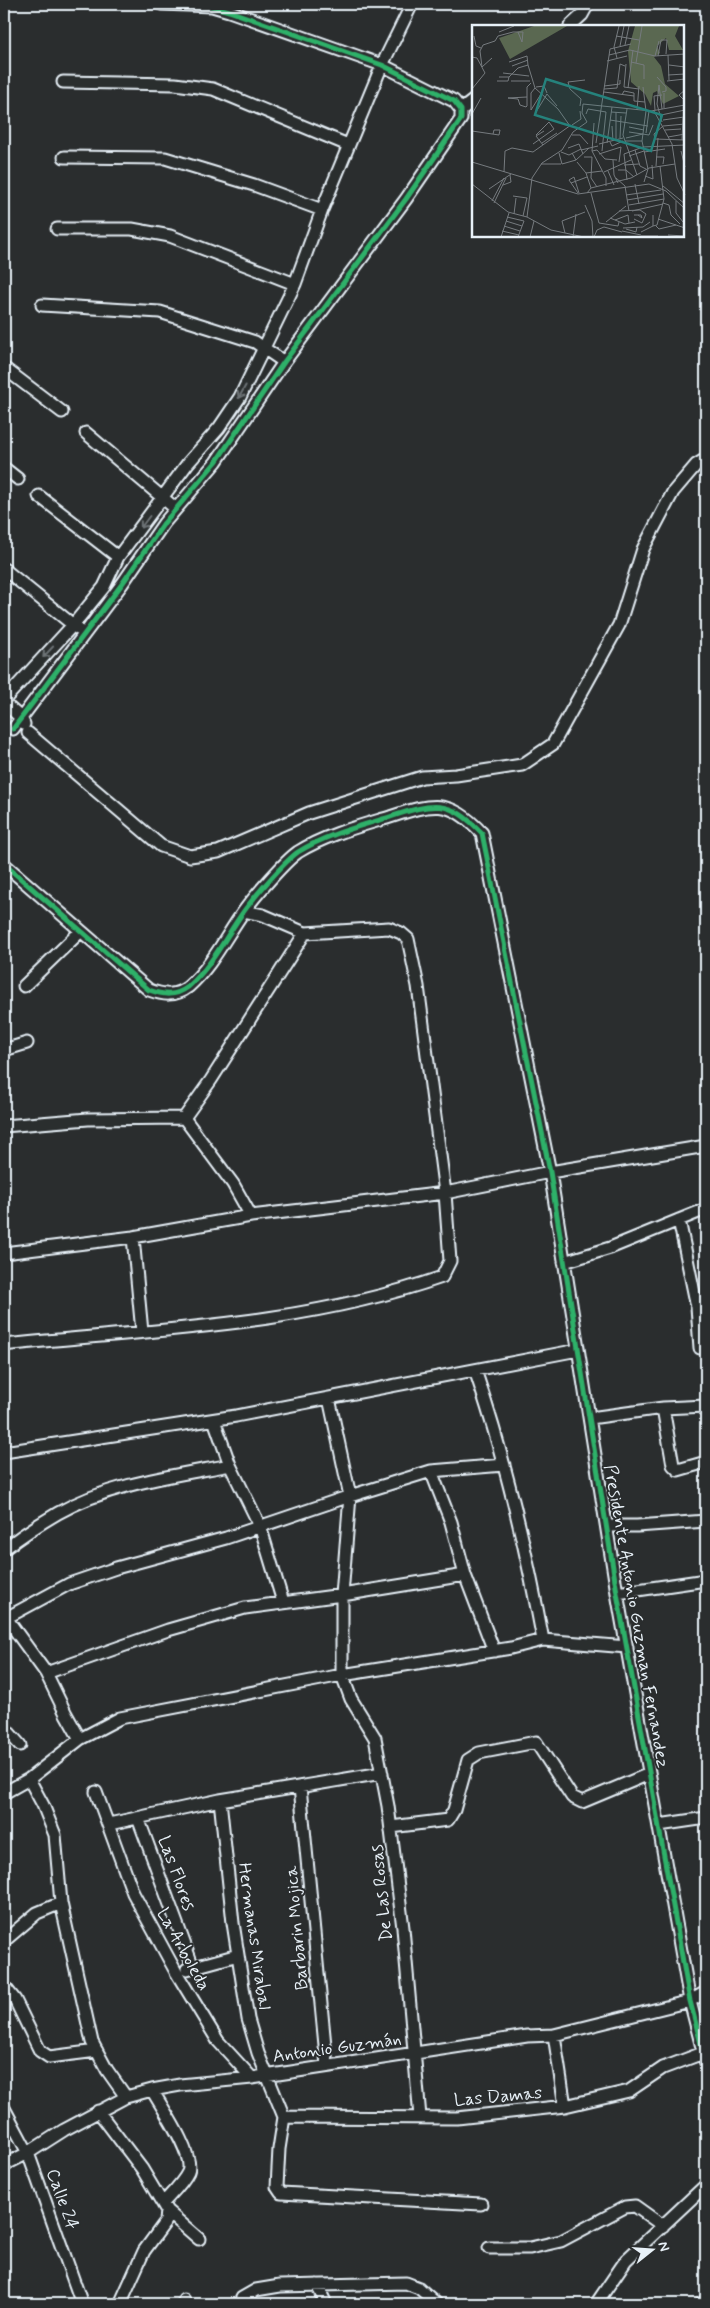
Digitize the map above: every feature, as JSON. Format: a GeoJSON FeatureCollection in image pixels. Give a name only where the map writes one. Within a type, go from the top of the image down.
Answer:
{"type":"FeatureCollection","features":[{"type":"Feature","properties":{"kind":"street"},"geometry":{"type":"LineString","coordinates":[[8,725],[21,718],[176,509],[216,462],[284,362],[406,199],[461,119],[461,110],[454,101],[382,65],[212,6],[161,4]]}},
{"type":"Feature","properties":{"kind":"street"},"geometry":{"type":"LineString","coordinates":[[4,700],[73,625],[104,587],[118,557],[188,462],[219,428],[240,397],[295,284],[348,145],[382,65],[412,4]]}},
{"type":"Feature","properties":{"kind":"street"},"geometry":{"type":"LineString","coordinates":[[571,25],[582,15],[588,4]]}},
{"type":"Feature","properties":{"kind":"street"},"geometry":{"type":"LineString","coordinates":[[63,82],[175,84],[213,88],[348,145]]}},
{"type":"Feature","properties":{"kind":"street"},"geometry":{"type":"LineString","coordinates":[[461,110],[472,102]]}},
{"type":"Feature","properties":{"kind":"street"},"geometry":{"type":"LineString","coordinates":[[64,158],[165,158],[254,185],[322,210]]}},
{"type":"Feature","properties":{"kind":"street"},"geometry":{"type":"LineString","coordinates":[[57,230],[132,229],[170,236],[295,284]]}},
{"type":"Feature","properties":{"kind":"street"},"geometry":{"type":"LineString","coordinates":[[42,305],[160,312],[255,342],[284,362]]}},
{"type":"Feature","properties":{"kind":"street"},"geometry":{"type":"LineString","coordinates":[[4,368],[62,412]]}},
{"type":"Feature","properties":{"kind":"street"},"geometry":{"type":"LineString","coordinates":[[86,433],[176,509]]}},
{"type":"Feature","properties":{"kind":"street"},"geometry":{"type":"LineString","coordinates":[[8,725],[28,733],[160,846],[190,856],[218,852],[309,813],[422,777],[456,775],[522,765],[553,744],[619,625],[643,549],[673,492],[696,465],[706,459]]}},
{"type":"Feature","properties":{"kind":"street"},"geometry":{"type":"LineString","coordinates":[[4,468],[18,479]]}},
{"type":"Feature","properties":{"kind":"street"},"geometry":{"type":"LineString","coordinates":[[40,496],[118,557]]}},
{"type":"Feature","properties":{"kind":"street"},"geometry":{"type":"LineString","coordinates":[[4,569],[84,634]]}},
{"type":"Feature","properties":{"kind":"street"},"geometry":{"type":"LineString","coordinates":[[4,704],[21,718],[28,733]]}},
{"type":"Feature","properties":{"kind":"street","name":"Presidente Antonio Guzman Fernandez"},"geometry":{"type":"LineString","coordinates":[[4,864],[149,990],[161,995],[174,994],[188,987],[215,956],[244,911],[298,853],[348,830],[424,806],[451,808],[468,818],[482,833],[550,1172],[608,1526],[616,1593],[690,2001],[705,2058]]}},
{"type":"Feature","properties":{"kind":"street"},"geometry":{"type":"LineString","coordinates":[[4,1345],[269,1318],[405,1290],[442,1278],[450,1261],[445,1193],[418,986],[408,939],[401,932],[390,928],[305,933],[263,915],[244,911]]}},
{"type":"Feature","properties":{"kind":"street"},"geometry":{"type":"LineString","coordinates":[[24,986],[81,931]]}},
{"type":"Feature","properties":{"kind":"street"},"geometry":{"type":"LineString","coordinates":[[184,1118],[211,1080],[305,933]]}},
{"type":"Feature","properties":{"kind":"street"},"geometry":{"type":"LineString","coordinates":[[4,1050],[27,1043]]}},
{"type":"Feature","properties":{"kind":"street"},"geometry":{"type":"LineString","coordinates":[[4,1126],[88,1119],[184,1118]]}},
{"type":"Feature","properties":{"kind":"street"},"geometry":{"type":"LineString","coordinates":[[184,1118],[233,1184],[251,1216]]}},
{"type":"Feature","properties":{"kind":"street"},"geometry":{"type":"LineString","coordinates":[[4,1253],[133,1238],[251,1216],[445,1193],[550,1172],[706,1146]]}},
{"type":"Feature","properties":{"kind":"street"},"geometry":{"type":"LineString","coordinates":[[564,1262],[610,1248],[706,1209]]}},
{"type":"Feature","properties":{"kind":"street"},"geometry":{"type":"LineString","coordinates":[[679,1220],[698,1307],[700,1348]]}},
{"type":"Feature","properties":{"kind":"street"},"geometry":{"type":"LineString","coordinates":[[133,1238],[142,1332]]}},
{"type":"Feature","properties":{"kind":"street"},"geometry":{"type":"LineString","coordinates":[[4,1452],[214,1420],[578,1350]]}},
{"type":"Feature","properties":{"kind":"street"},"geometry":{"type":"LineString","coordinates":[[475,1370],[494,1426],[504,1465],[543,1640]]}},
{"type":"Feature","properties":{"kind":"street"},"geometry":{"type":"LineString","coordinates":[[329,1398],[350,1496],[342,1595],[342,1675]]}},
{"type":"Feature","properties":{"kind":"street"},"geometry":{"type":"LineString","coordinates":[[590,1418],[663,1408],[706,1406]]}},
{"type":"Feature","properties":{"kind":"street"},"geometry":{"type":"LineString","coordinates":[[663,1408],[673,1465],[678,1470],[681,1470],[706,1462]]}},
{"type":"Feature","properties":{"kind":"street"},"geometry":{"type":"LineString","coordinates":[[214,1420],[230,1465],[260,1526],[283,1602]]}},
{"type":"Feature","properties":{"kind":"street"},"geometry":{"type":"LineString","coordinates":[[4,1549],[59,1513],[96,1497],[156,1479],[230,1465]]}},
{"type":"Feature","properties":{"kind":"street"},"geometry":{"type":"LineString","coordinates":[[80,1739],[46,1673],[5,1617],[69,1584],[260,1526],[431,1471],[504,1465]]}},
{"type":"Feature","properties":{"kind":"street"},"geometry":{"type":"LineString","coordinates":[[431,1471],[450,1522],[465,1574],[494,1651]]}},
{"type":"Feature","properties":{"kind":"street"},"geometry":{"type":"LineString","coordinates":[[608,1526],[706,1521]]}},
{"type":"Feature","properties":{"kind":"street"},"geometry":{"type":"LineString","coordinates":[[46,1673],[168,1630],[245,1608],[342,1595],[465,1574]]}},
{"type":"Feature","properties":{"kind":"street"},"geometry":{"type":"LineString","coordinates":[[616,1593],[706,1580]]}},
{"type":"Feature","properties":{"kind":"street"},"geometry":{"type":"LineString","coordinates":[[4,1793],[29,1779],[80,1739],[120,1718],[342,1675],[494,1651],[543,1640],[627,1647]]}},
{"type":"Feature","properties":{"kind":"street","name":"De Las Rosas"},"geometry":{"type":"LineString","coordinates":[[342,1675],[351,1699],[375,1738],[382,1772],[391,1827],[403,1928],[408,2002],[420,2117]]}},
{"type":"Feature","properties":{"kind":"street"},"geometry":{"type":"LineString","coordinates":[[4,1726],[20,1745]]}},
{"type":"Feature","properties":{"kind":"street"},"geometry":{"type":"LineString","coordinates":[[391,1827],[448,1820],[454,1810],[468,1760],[488,1752],[536,1742],[572,1797],[582,1802],[650,1774]]}},
{"type":"Feature","properties":{"kind":"street"},"geometry":{"type":"LineString","coordinates":[[109,1824],[220,1800],[382,1772]]}},
{"type":"Feature","properties":{"kind":"street"},"geometry":{"type":"LineString","coordinates":[[29,1779],[43,1805],[55,1835],[61,1903],[92,2042],[107,2070],[126,2097]]}},
{"type":"Feature","properties":{"kind":"street","name":"Barbarin Mojica"},"geometry":{"type":"LineString","coordinates":[[300,1787],[328,2066]]}},
{"type":"Feature","properties":{"kind":"street","name":"La Arboleda"},"geometry":{"type":"LineString","coordinates":[[96,1792],[133,1893],[176,1972],[218,2041],[252,2078]]}},
{"type":"Feature","properties":{"kind":"street","name":"Hermanas Mirabal"},"geometry":{"type":"LineString","coordinates":[[220,1800],[238,1954],[248,2019],[258,2053],[284,2117]]}},
{"type":"Feature","properties":{"kind":"street","name":"Las Flores"},"geometry":{"type":"LineString","coordinates":[[138,1818],[193,1967]]}},
{"type":"Feature","properties":{"kind":"street"},"geometry":{"type":"LineString","coordinates":[[659,1825],[706,1818]]}},
{"type":"Feature","properties":{"kind":"street"},"geometry":{"type":"LineString","coordinates":[[4,1941],[37,1914],[61,1903]]}},
{"type":"Feature","properties":{"kind":"street"},"geometry":{"type":"LineString","coordinates":[[176,1972],[238,1954]]}},
{"type":"Feature","properties":{"kind":"street"},"geometry":{"type":"LineString","coordinates":[[4,1986],[15,2000],[40,2051],[50,2057],[97,2051]]}},
{"type":"Feature","properties":{"kind":"street","name":"Antonio Guzmán"},"geometry":{"type":"LineString","coordinates":[[4,2165],[28,2153],[98,2111],[126,2097],[152,2090],[415,2055],[527,2036],[554,2035],[690,2001],[706,1992]]}},
{"type":"Feature","properties":{"kind":"street"},"geometry":{"type":"LineString","coordinates":[[554,2035],[565,2106]]}},
{"type":"Feature","properties":{"kind":"street","name":"Las Damas"},"geometry":{"type":"LineString","coordinates":[[284,2117],[457,2118],[565,2106],[629,2092],[663,2068],[705,2058]]}},
{"type":"Feature","properties":{"kind":"street"},"geometry":{"type":"LineString","coordinates":[[120,2304],[144,2251],[166,2221],[165,2207],[188,2172],[189,2163],[185,2150],[152,2090]]}},
{"type":"Feature","properties":{"kind":"street","name":"Calle 24"},"geometry":{"type":"LineString","coordinates":[[4,2108],[28,2153],[82,2304]]}},
{"type":"Feature","properties":{"kind":"street"},"geometry":{"type":"LineString","coordinates":[[98,2111],[142,2169],[165,2207],[200,2239]]}},
{"type":"Feature","properties":{"kind":"street"},"geometry":{"type":"LineString","coordinates":[[284,2117],[279,2149],[278,2187],[281,2193],[481,2204]]}},
{"type":"Feature","properties":{"kind":"street"},"geometry":{"type":"LineString","coordinates":[[596,2304],[626,2260],[706,2185]]}},
{"type":"Feature","properties":{"kind":"street"},"geometry":{"type":"LineString","coordinates":[[489,2248],[530,2248],[561,2241],[625,2207],[635,2206],[663,2226]]}},
{"type":"Feature","properties":{"kind":"street"},"geometry":{"type":"LineString","coordinates":[[239,2304],[242,2298],[256,2290],[280,2286],[406,2283],[419,2288],[438,2304]]}},
{"type":"Feature","properties":{"kind":"street"},"geometry":{"type":"LineString","coordinates":[[318,2285],[326,2304]]}},
{"type":"Feature","properties":{"kind":"street"},"geometry":{"type":"LineString","coordinates":[[701,2304],[706,2300]]}},
{"type":"Feature","properties":{"kind":"cycle path"},"geometry":{"type":"LineString","coordinates":[[13,729],[122,584],[164,523],[216,462],[284,362],[406,199],[461,119],[461,110],[454,101],[382,65],[212,6],[161,4]]}},
{"type":"Feature","properties":{"kind":"cycle path"},"geometry":{"type":"LineString","coordinates":[[4,864],[149,990],[174,994],[188,987],[197,979],[212,960],[244,911],[262,889],[292,857],[308,846],[355,828],[405,812],[429,807],[450,809],[460,814],[482,833],[550,1172],[617,1593],[690,2001],[706,2063]]}}]}
